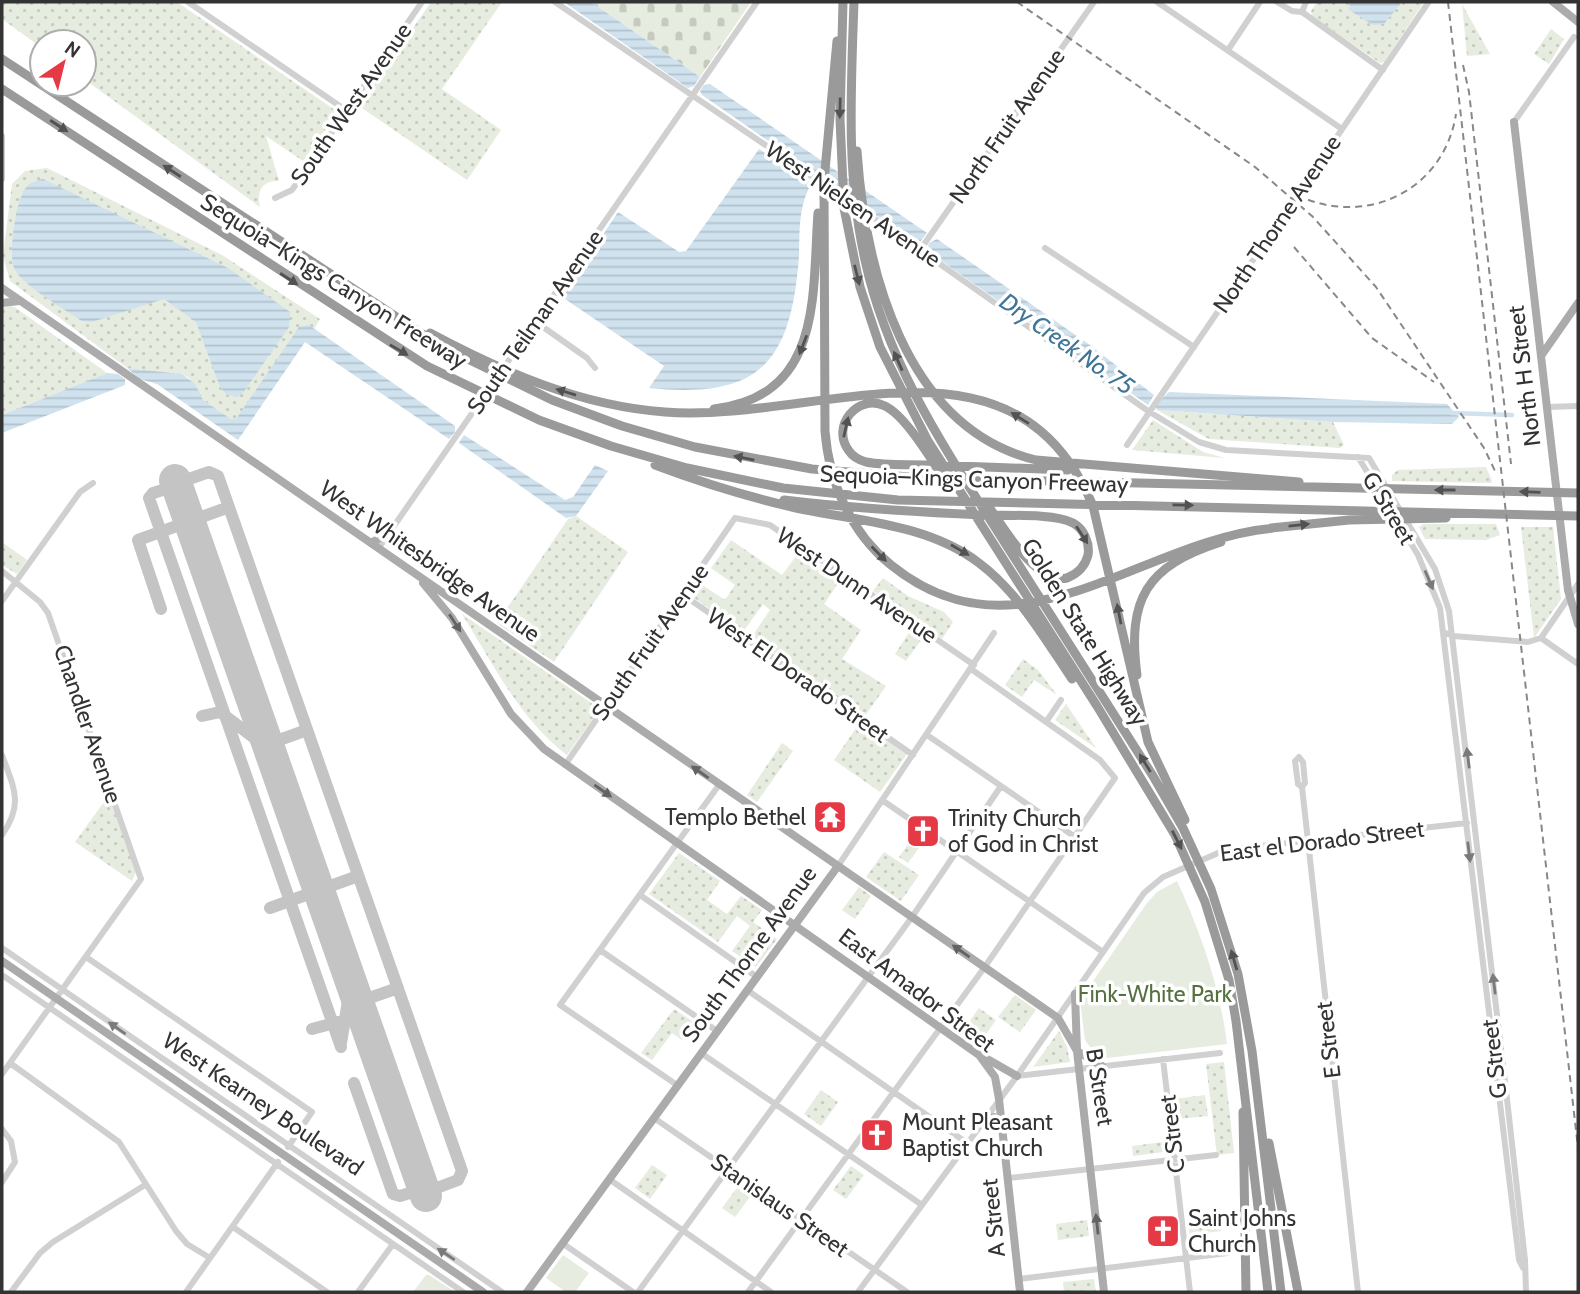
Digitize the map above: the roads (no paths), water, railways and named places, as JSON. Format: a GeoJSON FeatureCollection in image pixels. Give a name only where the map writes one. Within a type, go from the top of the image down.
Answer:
{"type":"FeatureCollection","features":[{"type":"Feature","properties":{"kind":"highway","name":"Golden State Highway"},"geometry":{"type":"LineString","coordinates":[[843,2],[841,175],[844,208],[860,287],[893,377],[928,441],[1143,781],[1175,835],[1205,902],[1229,980],[1241,1051],[1268,1292]]}},
{"type":"Feature","properties":{"kind":"highway"},"geometry":{"type":"LineString","coordinates":[[854,2],[856,181],[887,303],[916,367],[936,398],[960,423],[988,442],[1051,465]]}},
{"type":"Feature","properties":{"kind":"highway"},"geometry":{"type":"LineString","coordinates":[[591,400],[655,409],[713,409],[752,399],[780,380],[797,359],[808,330],[835,50],[843,16]]}},
{"type":"Feature","properties":{"kind":"highway","name":"Sequoia–Kings Canyon Freeway"},"geometry":{"type":"LineString","coordinates":[[2,59],[399,321],[585,413],[656,437],[733,456],[855,474],[1364,489]]}},
{"type":"Feature","properties":{"kind":"highway","name":"Sequoia–Kings Canyon Freeway"},"geometry":{"type":"LineString","coordinates":[[2,89],[378,337],[466,387],[575,434],[687,468],[817,493],[863,498],[1015,504],[1376,510],[1419,515],[1491,517],[1577,516]]}},
{"type":"Feature","properties":{"kind":"highway","name":"Golden State Highway"},"geometry":{"type":"LineString","coordinates":[[856,181],[856,216],[880,314],[918,404],[1159,786],[1183,828],[1211,889],[1238,974],[1252,1051],[1282,1292]]}},
{"type":"Feature","properties":{"kind":"highway"},"geometry":{"type":"LineString","coordinates":[[821,205],[825,430],[837,489],[865,539],[899,572],[951,598],[995,606],[1051,601],[1197,543],[1274,528],[1419,515]]}},
{"type":"Feature","properties":{"kind":"highway"},"geometry":{"type":"LineString","coordinates":[[519,380],[591,400],[641,410],[697,414],[904,392],[939,391],[966,395],[1000,407],[1030,424],[1061,453],[1082,483],[1101,533],[1145,729],[1211,889]]}},
{"type":"Feature","properties":{"kind":"highway"},"geometry":{"type":"LineString","coordinates":[[1012,575],[894,412],[872,403],[857,407],[844,426],[843,439],[853,456],[868,462],[911,465],[988,467],[1051,465],[1214,475],[1364,489],[1576,493]]}},
{"type":"Feature","properties":{"kind":"highway"},"geometry":{"type":"LineString","coordinates":[[724,489],[822,505],[868,509],[944,513],[1020,517],[1060,519],[1077,526],[1086,538],[1087,558],[1079,571],[1057,579],[1038,571],[1001,524],[918,404]]}},
{"type":"Feature","properties":{"kind":"highway"},"geometry":{"type":"LineString","coordinates":[[575,434],[724,489],[917,532],[946,543],[992,573],[1034,625],[1143,781]]}},
{"type":"Feature","properties":{"kind":"highway"},"geometry":{"type":"LineString","coordinates":[[1145,729],[1133,631],[1137,609],[1150,584],[1161,572],[1186,555],[1274,528]]}},
{"type":"Feature","properties":{"kind":"highway"},"geometry":{"type":"LineString","coordinates":[[1241,1051],[1246,1292]]}},
{"type":"Feature","properties":{"kind":"highway"},"geometry":{"type":"LineString","coordinates":[[1252,1051],[1298,1292]]}},
{"type":"Feature","properties":{"kind":"main road"},"geometry":{"type":"LineString","coordinates":[[1553,2],[1578,22]]}},
{"type":"Feature","properties":{"kind":"main road","name":"North H Street"},"geometry":{"type":"LineString","coordinates":[[1514,122],[1569,597],[1578,624]]}},
{"type":"Feature","properties":{"kind":"main road","name":"West Whitesbridge Avenue"},"geometry":{"type":"LineString","coordinates":[[2,288],[1058,1018]]}},
{"type":"Feature","properties":{"kind":"main road"},"geometry":{"type":"LineString","coordinates":[[2,303],[20,301]]}},
{"type":"Feature","properties":{"kind":"main road"},"geometry":{"type":"LineString","coordinates":[[1541,356],[1578,303]]}},
{"type":"Feature","properties":{"kind":"main road"},"geometry":{"type":"LineString","coordinates":[[374,546],[390,532]]}},
{"type":"Feature","properties":{"kind":"main road","name":"East Amador Street"},"geometry":{"type":"LineString","coordinates":[[411,571],[435,594],[452,618],[511,714],[544,749],[979,1055],[995,1077],[999,1099]]}},
{"type":"Feature","properties":{"kind":"main road","name":"South Thorne Avenue"},"geometry":{"type":"LineString","coordinates":[[527,1292],[838,866]]}},
{"type":"Feature","properties":{"kind":"main road","name":"West Kearney Boulevard"},"geometry":{"type":"LineString","coordinates":[[2,961],[286,1150],[483,1292]]}},
{"type":"Feature","properties":{"kind":"main road"},"geometry":{"type":"LineString","coordinates":[[1075,994],[1077,1051],[1102,1066]]}},
{"type":"Feature","properties":{"kind":"main road","name":"B Street"},"geometry":{"type":"LineString","coordinates":[[1058,1018],[1077,1051],[1104,1292]]}},
{"type":"Feature","properties":{"kind":"main road"},"geometry":{"type":"LineString","coordinates":[[979,1055],[1017,1076]]}},
{"type":"Feature","properties":{"kind":"main road","name":"A Street"},"geometry":{"type":"LineString","coordinates":[[999,1099],[1020,1292]]}},
{"type":"Feature","properties":{"kind":"main road"},"geometry":{"type":"LineString","coordinates":[[983,1121],[994,1117],[1003,1124]]}},
{"type":"Feature","properties":{"kind":"street"},"geometry":{"type":"LineString","coordinates":[[188,2],[347,111]]}},
{"type":"Feature","properties":{"kind":"street","name":"South West Avenue"},"geometry":{"type":"LineString","coordinates":[[275,198],[292,190],[422,2]]}},
{"type":"Feature","properties":{"kind":"street","name":"West Nielsen Avenue"},"geometry":{"type":"LineString","coordinates":[[555,2],[696,89],[1149,409],[1206,445],[1226,450],[1358,457]]}},
{"type":"Feature","properties":{"kind":"street","name":"South Teilman Avenue"},"geometry":{"type":"LineString","coordinates":[[390,532],[757,2]]}},
{"type":"Feature","properties":{"kind":"street","name":"North Fruit Avenue"},"geometry":{"type":"LineString","coordinates":[[921,248],[1094,2]]}},
{"type":"Feature","properties":{"kind":"street"},"geometry":{"type":"LineString","coordinates":[[1157,2],[1342,129]]}},
{"type":"Feature","properties":{"kind":"street"},"geometry":{"type":"LineString","coordinates":[[1228,50],[1260,2]]}},
{"type":"Feature","properties":{"kind":"street"},"geometry":{"type":"LineString","coordinates":[[1278,2],[1292,11],[1302,12],[1383,70]]}},
{"type":"Feature","properties":{"kind":"street"},"geometry":{"type":"LineString","coordinates":[[1302,12],[1306,2]]}},
{"type":"Feature","properties":{"kind":"street","name":"North Thorne Avenue"},"geometry":{"type":"LineString","coordinates":[[1127,445],[1428,3]]}},
{"type":"Feature","properties":{"kind":"street"},"geometry":{"type":"LineString","coordinates":[[1514,122],[1574,37]]}},
{"type":"Feature","properties":{"kind":"street"},"geometry":{"type":"LineString","coordinates":[[2,136],[2,179]]}},
{"type":"Feature","properties":{"kind":"street"},"geometry":{"type":"LineString","coordinates":[[1045,248],[1194,347]]}},
{"type":"Feature","properties":{"kind":"street"},"geometry":{"type":"LineString","coordinates":[[536,322],[587,358],[595,368]]}},
{"type":"Feature","properties":{"kind":"street"},"geometry":{"type":"LineString","coordinates":[[1548,407],[1578,406]]}},
{"type":"Feature","properties":{"kind":"street","name":"G Street"},"geometry":{"type":"LineString","coordinates":[[1358,457],[1369,458],[1423,547],[1445,593],[1453,636],[1476,822],[1524,1246],[1526,1292]]}},
{"type":"Feature","properties":{"kind":"street","name":"G Street"},"geometry":{"type":"LineString","coordinates":[[1358,457],[1415,551],[1433,587],[1444,636],[1517,1247],[1524,1270]]}},
{"type":"Feature","properties":{"kind":"street"},"geometry":{"type":"LineString","coordinates":[[2,601],[80,492],[93,483]]}},
{"type":"Feature","properties":{"kind":"street","name":"South Fruit Avenue"},"geometry":{"type":"LineString","coordinates":[[565,765],[735,518]]}},
{"type":"Feature","properties":{"kind":"street","name":"West Dunn Avenue"},"geometry":{"type":"LineString","coordinates":[[735,518],[770,525],[1100,760],[1115,778],[1075,837]]}},
{"type":"Feature","properties":{"kind":"street"},"geometry":{"type":"LineString","coordinates":[[1415,551],[1423,547]]}},
{"type":"Feature","properties":{"kind":"street","name":"Chandler Avenue"},"geometry":{"type":"LineString","coordinates":[[2,572],[40,601],[48,613],[141,879],[86,957]]}},
{"type":"Feature","properties":{"kind":"street"},"geometry":{"type":"LineString","coordinates":[[1444,636],[1528,642],[1541,638],[1578,584]]}},
{"type":"Feature","properties":{"kind":"street","name":"West El Dorado Street"},"geometry":{"type":"LineString","coordinates":[[682,594],[913,755]]}},
{"type":"Feature","properties":{"kind":"street","name":"South Thorne Avenue"},"geometry":{"type":"LineString","coordinates":[[838,866],[994,633]]}},
{"type":"Feature","properties":{"kind":"street"},"geometry":{"type":"LineString","coordinates":[[1541,638],[1578,664]]}},
{"type":"Feature","properties":{"kind":"street"},"geometry":{"type":"LineString","coordinates":[[1046,722],[1061,700]]}},
{"type":"Feature","properties":{"kind":"street"},"geometry":{"type":"LineString","coordinates":[[748,1292],[985,968],[1075,837],[927,735]]}},
{"type":"Feature","properties":{"kind":"street"},"geometry":{"type":"LineString","coordinates":[[2,755],[16,803],[13,818],[2,835]]}},
{"type":"Feature","properties":{"kind":"street"},"geometry":{"type":"LineString","coordinates":[[677,1085],[560,1005],[719,785]]}},
{"type":"Feature","properties":{"kind":"street"},"geometry":{"type":"LineString","coordinates":[[562,1244],[635,1292],[683,1231],[912,917],[1001,786]]}},
{"type":"Feature","properties":{"kind":"street","name":"E Street"},"geometry":{"type":"LineString","coordinates":[[1302,787],[1358,1292]]}},
{"type":"Feature","properties":{"kind":"street"},"geometry":{"type":"LineString","coordinates":[[882,800],[1103,952]]}},
{"type":"Feature","properties":{"kind":"street","name":"East el Dorado Street"},"geometry":{"type":"LineString","coordinates":[[858,1292],[1017,1076],[1144,893],[1172,872],[1214,853],[1476,822]]}},
{"type":"Feature","properties":{"kind":"street"},"geometry":{"type":"LineString","coordinates":[[640,895],[757,976]]}},
{"type":"Feature","properties":{"kind":"street","name":"West Kearney Boulevard"},"geometry":{"type":"LineString","coordinates":[[2,948],[286,1150],[502,1292]]}},
{"type":"Feature","properties":{"kind":"street"},"geometry":{"type":"LineString","coordinates":[[600,950],[717,1031]]}},
{"type":"Feature","properties":{"kind":"street"},"geometry":{"type":"LineString","coordinates":[[2,1074],[86,957],[312,1112],[188,1291]]}},
{"type":"Feature","properties":{"kind":"street","name":"West Kearney Boulevard"},"geometry":{"type":"LineString","coordinates":[[2,975],[463,1292]]}},
{"type":"Feature","properties":{"kind":"street"},"geometry":{"type":"LineString","coordinates":[[747,990],[967,1143]]}},
{"type":"Feature","properties":{"kind":"street"},"geometry":{"type":"LineString","coordinates":[[1017,1076],[1220,1053]]}},
{"type":"Feature","properties":{"kind":"street"},"geometry":{"type":"LineString","coordinates":[[701,1054],[922,1205]]}},
{"type":"Feature","properties":{"kind":"street","name":"C Street"},"geometry":{"type":"LineString","coordinates":[[1163,1059],[1190,1292]]}},
{"type":"Feature","properties":{"kind":"street"},"geometry":{"type":"LineString","coordinates":[[10,1063],[106,1130],[118,1142],[176,1231],[187,1244],[210,1258]]}},
{"type":"Feature","properties":{"kind":"street","name":"Stanislaus Street"},"geometry":{"type":"LineString","coordinates":[[654,1118],[906,1292]]}},
{"type":"Feature","properties":{"kind":"street"},"geometry":{"type":"LineString","coordinates":[[2,1129],[11,1141],[15,1162],[2,1182]]}},
{"type":"Feature","properties":{"kind":"street"},"geometry":{"type":"LineString","coordinates":[[1009,1178],[1216,1155]]}},
{"type":"Feature","properties":{"kind":"street"},"geometry":{"type":"LineString","coordinates":[[609,1179],[771,1292]]}},
{"type":"Feature","properties":{"kind":"street"},"geometry":{"type":"LineString","coordinates":[[11,1292],[40,1253],[53,1242],[145,1185]]}},
{"type":"Feature","properties":{"kind":"street"},"geometry":{"type":"LineString","coordinates":[[233,1227],[327,1292]]}},
{"type":"Feature","properties":{"kind":"street"},"geometry":{"type":"LineString","coordinates":[[358,1292],[393,1244]]}},
{"type":"Feature","properties":{"kind":"street"},"geometry":{"type":"LineString","coordinates":[[1019,1279],[1227,1253]]}},
{"type":"Feature","properties":{"kind":"water"},"geometry":{"type":"Polygon","coordinates":[[[564,2],[591,2],[700,77],[694,86],[688,88],[564,2]]]}},
{"type":"Feature","properties":{"kind":"water"},"geometry":{"type":"Polygon","coordinates":[[[1350,2],[1402,2],[1384,24],[1373,25],[1349,10],[1350,2]]]}},
{"type":"Feature","properties":{"kind":"water"},"geometry":{"type":"Polygon","coordinates":[[[710,84],[927,233],[916,243],[702,95],[700,91],[704,85],[710,84]]]}},
{"type":"Feature","properties":{"kind":"water"},"geometry":{"type":"Polygon","coordinates":[[[759,149],[812,183],[802,209],[795,293],[788,324],[777,348],[762,367],[743,380],[718,387],[687,390],[649,388],[664,366],[562,297],[618,212],[679,252],[686,251],[759,149]]]}},
{"type":"Feature","properties":{"kind":"water"},"geometry":{"type":"Polygon","coordinates":[[[43,179],[228,268],[290,312],[289,327],[243,393],[237,397],[227,395],[220,387],[196,322],[164,299],[92,322],[82,321],[18,275],[12,261],[12,252],[19,205],[27,187],[43,179]]]}},
{"type":"Feature","properties":{"kind":"water"},"geometry":{"type":"Polygon","coordinates":[[[937,239],[1090,345],[1154,395],[1148,405],[927,251],[929,243],[937,239]]]}},
{"type":"Feature","properties":{"kind":"water"},"geometry":{"type":"Polygon","coordinates":[[[309,325],[455,426],[455,432],[449,439],[305,342],[238,440],[157,384],[140,379],[127,368],[182,374],[195,384],[203,400],[231,419],[236,419],[299,327],[309,325]]]}},
{"type":"Feature","properties":{"kind":"water"},"geometry":{"type":"Polygon","coordinates":[[[107,373],[118,374],[125,379],[125,385],[2,433],[2,415],[107,373]]]}},
{"type":"Feature","properties":{"kind":"water"},"geometry":{"type":"Polygon","coordinates":[[[1169,392],[1447,404],[1459,417],[1452,424],[1333,422],[1157,410],[1155,405],[1169,392]]]}},
{"type":"Feature","properties":{"kind":"water"},"geometry":{"type":"Polygon","coordinates":[[[464,435],[565,500],[573,497],[595,465],[608,471],[576,516],[566,518],[459,443],[464,435]]]}},
{"type":"Feature","properties":{"kind":"waterway","name":"Dry Creek No. 75"},"geometry":{"type":"LineString","coordinates":[[1451,413],[1512,415]]}},
{"type":"Feature","properties":{"kind":"railway"},"geometry":{"type":"LineString","coordinates":[[1017,2],[1255,167],[1312,216],[1376,287],[1484,448],[1496,473]]}},
{"type":"Feature","properties":{"kind":"railway"},"geometry":{"type":"LineString","coordinates":[[1448,2],[1578,1148]]}},
{"type":"Feature","properties":{"kind":"railway"},"geometry":{"type":"LineString","coordinates":[[1463,65],[1469,92],[1511,464]]}},
{"type":"Feature","properties":{"kind":"railway"},"geometry":{"type":"LineString","coordinates":[[1297,195],[1323,204],[1349,207],[1374,204],[1398,196],[1418,182],[1436,164],[1449,141],[1456,114]]}},
{"type":"Feature","properties":{"kind":"railway"},"geometry":{"type":"LineString","coordinates":[[1294,247],[1372,338],[1434,382]]}},
{"type":"Feature","properties":{"kind":"place","name":"Templo Bethel"},"geometry":{"type":"Point","coordinates":[830,817]}},
{"type":"Feature","properties":{"kind":"place","name":"Trinity Church of God in Christ"},"geometry":{"type":"Point","coordinates":[923,831]}},
{"type":"Feature","properties":{"kind":"place","name":"Mount Pleasant Baptist Church"},"geometry":{"type":"Point","coordinates":[877,1135]}},
{"type":"Feature","properties":{"kind":"place","name":"Saint Johns Church"},"geometry":{"type":"Point","coordinates":[1163,1231]}},
{"type":"Feature","properties":{"kind":"park label","name":"Fink-White Park"},"geometry":{"type":"Point","coordinates":[1155,994]}}]}
